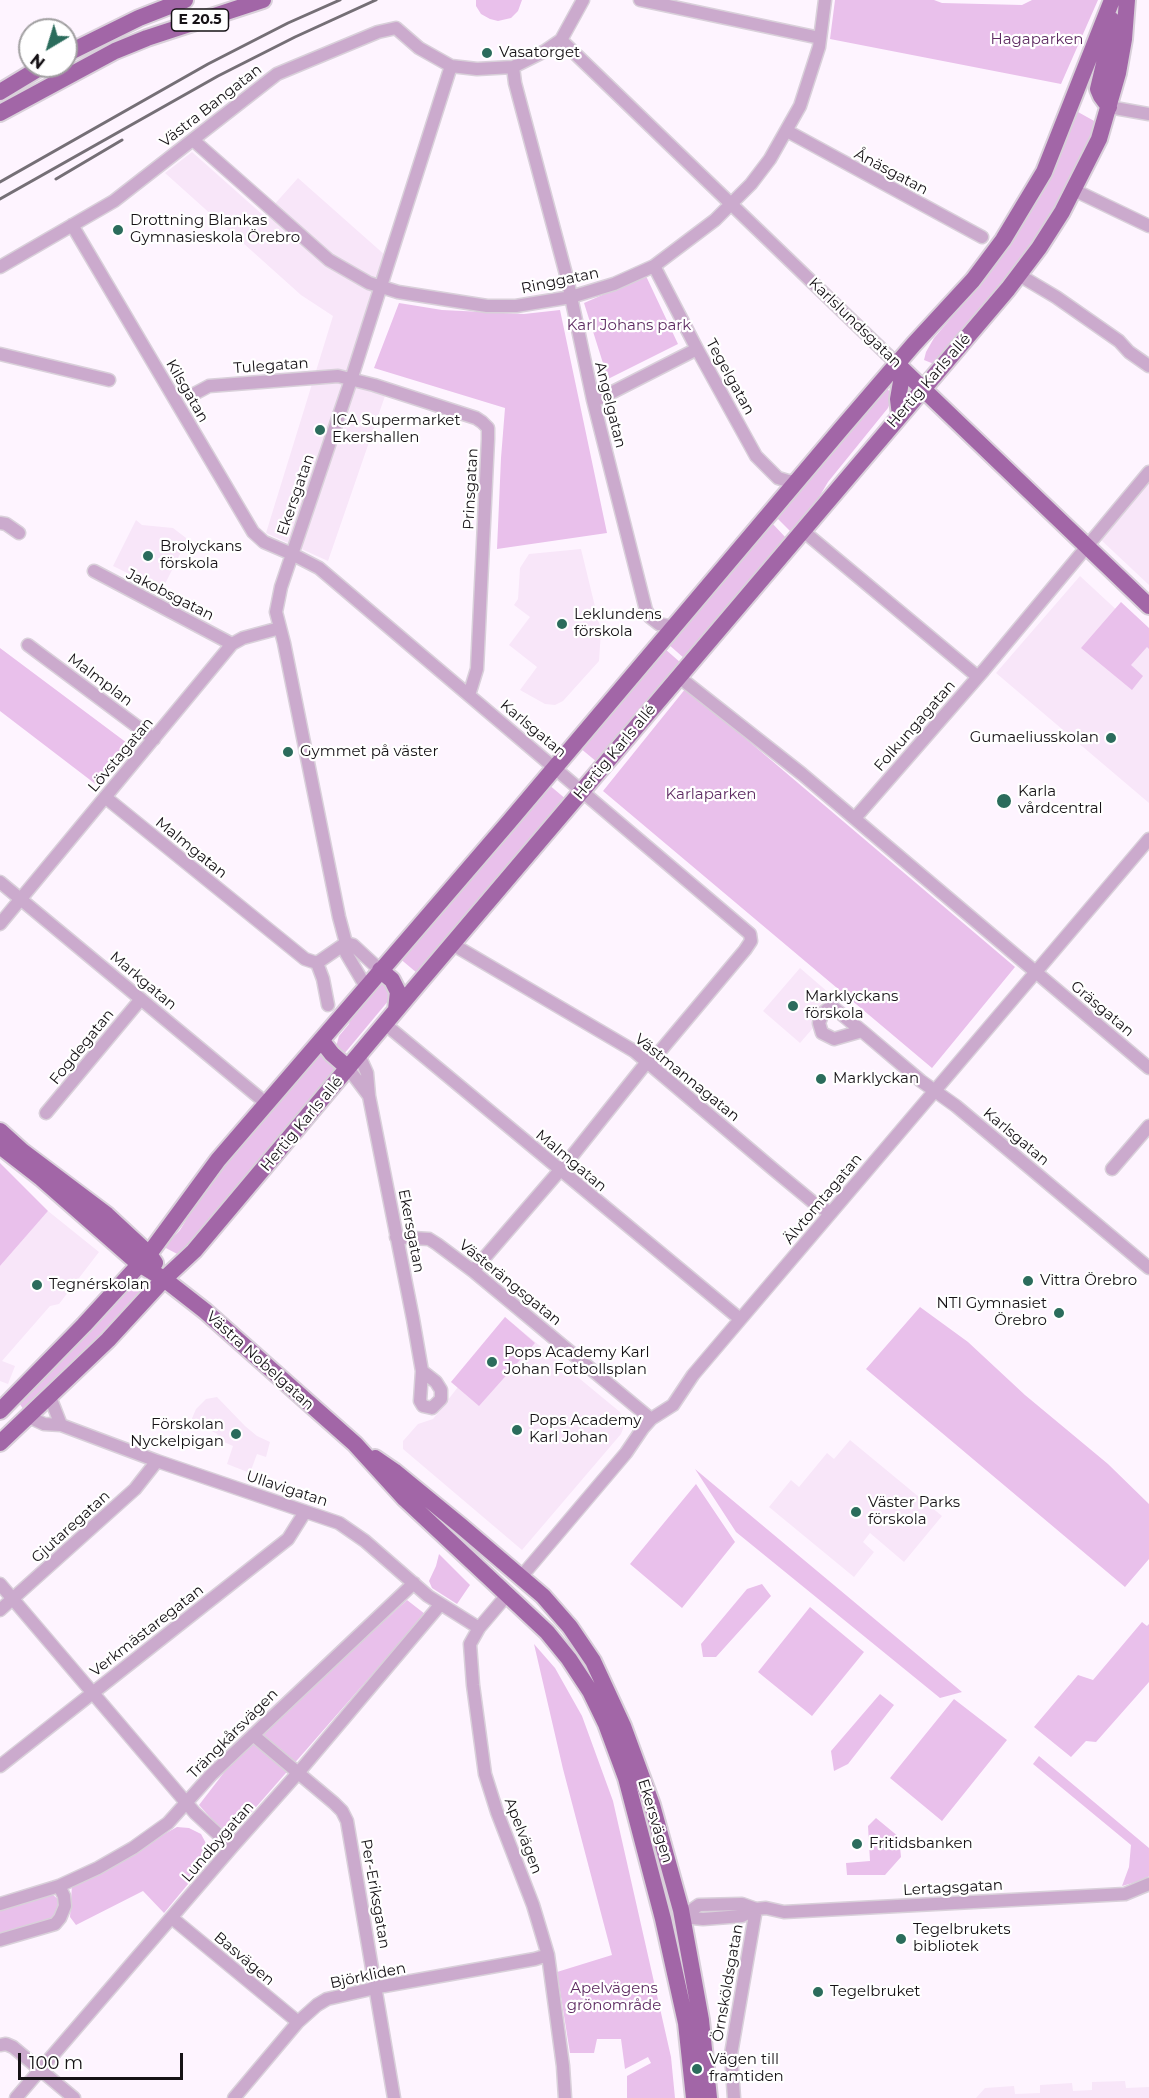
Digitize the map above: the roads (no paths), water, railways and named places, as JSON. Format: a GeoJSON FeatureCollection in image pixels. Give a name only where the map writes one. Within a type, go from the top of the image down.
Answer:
{"type":"FeatureCollection","features":[{"type":"Feature","properties":{"kind":"main road","name":"E 20.5"},"geometry":{"type":"LineString","coordinates":[[78,48],[139,18],[185,0]]}},
{"type":"Feature","properties":{"kind":"main road","name":"E 20.5"},"geometry":{"type":"LineString","coordinates":[[0,113],[115,51],[147,38],[263,0]]}},
{"type":"Feature","properties":{"kind":"main road","name":"Hertig Karls allé"},"geometry":{"type":"LineString","coordinates":[[0,1443],[108,1340],[164,1279],[194,1251],[1019,275],[1040,248],[1074,190],[1099,138],[1118,73],[1127,0]]}},
{"type":"Feature","properties":{"kind":"main road"},"geometry":{"type":"LineString","coordinates":[[1109,107],[1098,89],[1113,26],[1111,4]]}},
{"type":"Feature","properties":{"kind":"main road"},"geometry":{"type":"LineString","coordinates":[[0,1410],[84,1325],[144,1259],[218,1160],[914,344],[973,280],[1003,240],[1044,172],[1111,4]]}},
{"type":"Feature","properties":{"kind":"main road"},"geometry":{"type":"LineString","coordinates":[[0,92],[24,78]]}},
{"type":"Feature","properties":{"kind":"main road"},"geometry":{"type":"LineString","coordinates":[[1074,97],[1109,107]]}},
{"type":"Feature","properties":{"kind":"main road"},"geometry":{"type":"LineString","coordinates":[[914,344],[918,374],[923,388]]}},
{"type":"Feature","properties":{"kind":"main road"},"geometry":{"type":"LineString","coordinates":[[897,364],[902,376],[898,399],[900,415]]}},
{"type":"Feature","properties":{"kind":"main road","name":"Karlslundsgatan"},"geometry":{"type":"LineString","coordinates":[[897,364],[1149,606]]}},
{"type":"Feature","properties":{"kind":"main road"},"geometry":{"type":"LineString","coordinates":[[380,970],[392,980],[398,992],[396,1010]]}},
{"type":"Feature","properties":{"kind":"main road"},"geometry":{"type":"LineString","coordinates":[[321,1040],[332,1054],[354,1062]]}},
{"type":"Feature","properties":{"kind":"main road"},"geometry":{"type":"LineString","coordinates":[[0,1131],[22,1151],[107,1215],[144,1259]]}},
{"type":"Feature","properties":{"kind":"main road"},"geometry":{"type":"LineString","coordinates":[[0,1146],[144,1259]]}},
{"type":"Feature","properties":{"kind":"main road","name":"Västra Nobelgatan"},"geometry":{"type":"LineString","coordinates":[[144,1259],[164,1279],[205,1311],[355,1444],[399,1493],[507,1594]]}},
{"type":"Feature","properties":{"kind":"main road","name":"Västra Nobelgatan"},"geometry":{"type":"LineString","coordinates":[[355,1444],[394,1471],[521,1577]]}},
{"type":"Feature","properties":{"kind":"main road"},"geometry":{"type":"LineString","coordinates":[[507,1594],[521,1577]]}},
{"type":"Feature","properties":{"kind":"main road","name":"Ekersvägen"},"geometry":{"type":"LineString","coordinates":[[521,1577],[543,1596],[570,1627],[593,1660],[623,1726],[652,1805],[682,1917],[701,2020],[697,2057]]}},
{"type":"Feature","properties":{"kind":"main road","name":"Ekersvägen"},"geometry":{"type":"LineString","coordinates":[[507,1594],[547,1632],[569,1659],[590,1691],[606,1724],[626,1778],[663,1919],[686,2023],[697,2057],[701,2092]]}},
{"type":"Feature","properties":{"kind":"main road"},"geometry":{"type":"LineString","coordinates":[[663,1919],[682,1917]]}},
{"type":"Feature","properties":{"kind":"street"},"geometry":{"type":"LineString","coordinates":[[451,66],[477,69],[513,68],[561,40],[583,0]]}},
{"type":"Feature","properties":{"kind":"street"},"geometry":{"type":"LineString","coordinates":[[640,0],[820,38]]}},
{"type":"Feature","properties":{"kind":"street","name":"Ringgatan"},"geometry":{"type":"LineString","coordinates":[[193,140],[329,260],[365,282],[398,292],[487,306],[516,306],[571,297],[614,284],[654,266],[699,234],[763,170],[800,106],[811,75],[820,38],[825,0]]}},
{"type":"Feature","properties":{"kind":"street","name":"Västra Bangatan"},"geometry":{"type":"LineString","coordinates":[[0,267],[114,201],[277,74],[378,32],[396,28],[419,48],[451,66]]}},
{"type":"Feature","properties":{"kind":"street","name":"Karlslundsgatan"},"geometry":{"type":"LineString","coordinates":[[561,40],[897,364]]}},
{"type":"Feature","properties":{"kind":"street","name":"Ekersgatan"},"geometry":{"type":"LineString","coordinates":[[366,987],[346,953],[346,943],[276,612],[281,587],[351,380],[451,66]]}},
{"type":"Feature","properties":{"kind":"street","name":"Angelgatan"},"geometry":{"type":"LineString","coordinates":[[513,68],[646,610],[659,624],[674,627]]}},
{"type":"Feature","properties":{"kind":"street"},"geometry":{"type":"LineString","coordinates":[[1109,107],[1149,114]]}},
{"type":"Feature","properties":{"kind":"street","name":"Ånäsgatan"},"geometry":{"type":"LineString","coordinates":[[787,131],[982,237]]}},
{"type":"Feature","properties":{"kind":"street"},"geometry":{"type":"LineString","coordinates":[[1074,190],[1149,226]]}},
{"type":"Feature","properties":{"kind":"street","name":"Kilsgatan"},"geometry":{"type":"LineString","coordinates":[[72,225],[253,532],[264,542],[292,554]]}},
{"type":"Feature","properties":{"kind":"street","name":"Tegelgatan"},"geometry":{"type":"LineString","coordinates":[[654,266],[756,456],[778,478],[798,481]]}},
{"type":"Feature","properties":{"kind":"street"},"geometry":{"type":"LineString","coordinates":[[1019,275],[1056,297],[1119,341],[1129,352],[1149,366]]}},
{"type":"Feature","properties":{"kind":"street"},"geometry":{"type":"LineString","coordinates":[[593,400],[697,349]]}},
{"type":"Feature","properties":{"kind":"street"},"geometry":{"type":"LineString","coordinates":[[0,354],[109,380]]}},
{"type":"Feature","properties":{"kind":"street","name":"Tulegatan"},"geometry":{"type":"LineString","coordinates":[[194,394],[209,386],[338,376],[351,380]]}},
{"type":"Feature","properties":{"kind":"street","name":"Prinsgatan"},"geometry":{"type":"LineString","coordinates":[[351,380],[374,385],[476,418],[488,428],[477,669],[469,695]]}},
{"type":"Feature","properties":{"kind":"street","name":"Folkungagatan"},"geometry":{"type":"LineString","coordinates":[[855,818],[978,677],[1149,472]]}},
{"type":"Feature","properties":{"kind":"street"},"geometry":{"type":"LineString","coordinates":[[0,523],[20,533]]}},
{"type":"Feature","properties":{"kind":"street"},"geometry":{"type":"LineString","coordinates":[[802,530],[978,677]]}},
{"type":"Feature","properties":{"kind":"street","name":"Karlsgatan"},"geometry":{"type":"LineString","coordinates":[[292,554],[319,568],[750,934],[751,941],[746,950],[656,1056],[647,1062]]}},
{"type":"Feature","properties":{"kind":"street","name":"Jakobsgatan"},"geometry":{"type":"LineString","coordinates":[[94,571],[232,644]]}},
{"type":"Feature","properties":{"kind":"street","name":"Lövstagatan"},"geometry":{"type":"LineString","coordinates":[[0,924],[232,644],[243,638],[280,628]]}},
{"type":"Feature","properties":{"kind":"street","name":"Malmplan"},"geometry":{"type":"LineString","coordinates":[[28,645],[154,739]]}},
{"type":"Feature","properties":{"kind":"street"},"geometry":{"type":"LineString","coordinates":[[679,677],[855,818],[1036,972]]}},
{"type":"Feature","properties":{"kind":"street","name":"Malmgatan"},"geometry":{"type":"LineString","coordinates":[[105,797],[295,952],[304,959],[317,963]]}},
{"type":"Feature","properties":{"kind":"street","name":"Älvtomtagatan"},"geometry":{"type":"LineString","coordinates":[[521,1577],[626,1453],[651,1419],[673,1405],[693,1375],[740,1319],[1149,838]]}},
{"type":"Feature","properties":{"kind":"street","name":"Markgatan"},"geometry":{"type":"LineString","coordinates":[[0,882],[267,1104]]}},
{"type":"Feature","properties":{"kind":"street"},"geometry":{"type":"LineString","coordinates":[[328,1005],[317,963],[346,943],[353,945],[380,970]]}},
{"type":"Feature","properties":{"kind":"street","name":"Västmannagatan"},"geometry":{"type":"LineString","coordinates":[[452,944],[634,1051],[814,1203],[831,1213]]}},
{"type":"Feature","properties":{"kind":"street","name":"Gräsgatan"},"geometry":{"type":"LineString","coordinates":[[1036,972],[1149,1068]]}},
{"type":"Feature","properties":{"kind":"street","name":"Fogdegatan"},"geometry":{"type":"LineString","coordinates":[[46,1113],[141,999]]}},
{"type":"Feature","properties":{"kind":"street","name":"Malmgatan"},"geometry":{"type":"LineString","coordinates":[[385,1024],[740,1319]]}},
{"type":"Feature","properties":{"kind":"street","name":"Karlsgatan"},"geometry":{"type":"LineString","coordinates":[[862,1031],[934,1091],[956,1106],[1149,1268]]}},
{"type":"Feature","properties":{"kind":"street","name":"Ekersgatan"},"geometry":{"type":"LineString","coordinates":[[354,1062],[369,1096],[422,1371]]}},
{"type":"Feature","properties":{"kind":"street"},"geometry":{"type":"LineString","coordinates":[[473,1271],[560,1170],[647,1062]]}},
{"type":"Feature","properties":{"kind":"street"},"geometry":{"type":"LineString","coordinates":[[1112,1169],[1149,1126]]}},
{"type":"Feature","properties":{"kind":"street","name":"Västerängsgatan"},"geometry":{"type":"LineString","coordinates":[[396,1237],[429,1239],[473,1271],[651,1419]]}},
{"type":"Feature","properties":{"kind":"street"},"geometry":{"type":"LineString","coordinates":[[50,1397],[60,1425]]}},
{"type":"Feature","properties":{"kind":"street","name":"Ullavigatan"},"geometry":{"type":"LineString","coordinates":[[29,1417],[44,1424],[60,1425],[157,1461],[339,1523],[351,1530],[441,1605],[478,1628]]}},
{"type":"Feature","properties":{"kind":"street","name":"Gjutaregatan"},"geometry":{"type":"LineString","coordinates":[[0,1610],[135,1489],[157,1461]]}},
{"type":"Feature","properties":{"kind":"street","name":"Verkmästaregatan"},"geometry":{"type":"LineString","coordinates":[[0,1766],[288,1539],[305,1512]]}},
{"type":"Feature","properties":{"kind":"street","name":"Trängkårsvägen"},"geometry":{"type":"LineString","coordinates":[[0,1904],[59,1886],[125,1853],[168,1823],[211,1775],[414,1583]]}},
{"type":"Feature","properties":{"kind":"street"},"geometry":{"type":"LineString","coordinates":[[0,1584],[187,1803],[232,1847]]}},
{"type":"Feature","properties":{"kind":"street","name":"Apelvägen"},"geometry":{"type":"LineString","coordinates":[[507,1594],[478,1628],[470,1644],[485,1774],[497,1812],[533,1905],[548,1955],[565,2098]]}},
{"type":"Feature","properties":{"kind":"street","name":"Lundbygatan"},"geometry":{"type":"LineString","coordinates":[[16,2098],[441,1605]]}},
{"type":"Feature","properties":{"kind":"street","name":"Per-Eriksgatan"},"geometry":{"type":"LineString","coordinates":[[253,1735],[334,1803],[342,1811],[346,1821],[394,2098]]}},
{"type":"Feature","properties":{"kind":"street","name":"Lertagsgatan"},"geometry":{"type":"LineString","coordinates":[[682,1917],[703,1919],[742,1916],[756,1909],[766,1908],[784,1912],[1125,1894],[1149,1884]]}},
{"type":"Feature","properties":{"kind":"street"},"geometry":{"type":"LineString","coordinates":[[0,1940],[55,1924],[64,1906],[64,1896],[59,1886]]}},
{"type":"Feature","properties":{"kind":"street","name":"Örnsköldsgatan"},"geometry":{"type":"LineString","coordinates":[[734,2098],[731,2054],[756,1909]]}},
{"type":"Feature","properties":{"kind":"street","name":"Basvägen"},"geometry":{"type":"LineString","coordinates":[[172,1918],[298,2022]]}},
{"type":"Feature","properties":{"kind":"street","name":"Björkliden"},"geometry":{"type":"LineString","coordinates":[[234,2098],[298,2022],[327,1999],[548,1955]]}},
{"type":"Feature","properties":{"kind":"street"},"geometry":{"type":"LineString","coordinates":[[0,2045],[6,2044],[13,2047],[74,2098]]}},
{"type":"Feature","properties":{"kind":"railway"},"geometry":{"type":"LineString","coordinates":[[0,182],[208,64],[288,23],[340,0]]}},
{"type":"Feature","properties":{"kind":"railway"},"geometry":{"type":"LineString","coordinates":[[0,199],[218,76],[376,0]]}},
{"type":"Feature","properties":{"kind":"railway"},"geometry":{"type":"LineString","coordinates":[[56,179],[122,140]]}},
{"type":"Feature","properties":{"kind":"place","name":"Vasatorget"},"geometry":{"type":"Point","coordinates":[487,53]}},
{"type":"Feature","properties":{"kind":"place","name":"Drottning Blankas Gymnasieskola Örebro"},"geometry":{"type":"Point","coordinates":[118,230]}},
{"type":"Feature","properties":{"kind":"place","name":"ICA Supermarket Ekershallen"},"geometry":{"type":"Point","coordinates":[320,430]}},
{"type":"Feature","properties":{"kind":"place","name":"Brolyckans förskola"},"geometry":{"type":"Point","coordinates":[148,556]}},
{"type":"Feature","properties":{"kind":"place","name":"Leklundens förskola"},"geometry":{"type":"Point","coordinates":[562,624]}},
{"type":"Feature","properties":{"kind":"place","name":"Gumaeliusskolan"},"geometry":{"type":"Point","coordinates":[1111,738]}},
{"type":"Feature","properties":{"kind":"place","name":"Gymmet på väster"},"geometry":{"type":"Point","coordinates":[288,752]}},
{"type":"Feature","properties":{"kind":"place","name":"Karla vårdcentral"},"geometry":{"type":"Point","coordinates":[1004,801]}},
{"type":"Feature","properties":{"kind":"place","name":"Marklyckans förskola"},"geometry":{"type":"Point","coordinates":[793,1006]}},
{"type":"Feature","properties":{"kind":"place","name":"Marklyckan"},"geometry":{"type":"Point","coordinates":[821,1079]}},
{"type":"Feature","properties":{"kind":"place","name":"Vittra Örebro"},"geometry":{"type":"Point","coordinates":[1028,1281]}},
{"type":"Feature","properties":{"kind":"place","name":"Tegnérskolan"},"geometry":{"type":"Point","coordinates":[37,1285]}},
{"type":"Feature","properties":{"kind":"place","name":"NTI Gymnasiet Örebro"},"geometry":{"type":"Point","coordinates":[1059,1313]}},
{"type":"Feature","properties":{"kind":"place","name":"Pops Academy Karl Johan Fotbollsplan"},"geometry":{"type":"Point","coordinates":[492,1362]}},
{"type":"Feature","properties":{"kind":"place","name":"Pops Academy Karl Johan"},"geometry":{"type":"Point","coordinates":[517,1430]}},
{"type":"Feature","properties":{"kind":"place","name":"Förskolan Nyckelpigan"},"geometry":{"type":"Point","coordinates":[236,1434]}},
{"type":"Feature","properties":{"kind":"place","name":"Väster Parks förskola"},"geometry":{"type":"Point","coordinates":[856,1512]}},
{"type":"Feature","properties":{"kind":"place","name":"Fritidsbanken"},"geometry":{"type":"Point","coordinates":[857,1844]}},
{"type":"Feature","properties":{"kind":"place","name":"Tegelbrukets bibliotek"},"geometry":{"type":"Point","coordinates":[901,1939]}},
{"type":"Feature","properties":{"kind":"place","name":"Tegelbruket"},"geometry":{"type":"Point","coordinates":[818,1992]}},
{"type":"Feature","properties":{"kind":"place","name":"Vägen till framtiden"},"geometry":{"type":"Point","coordinates":[697,2069]}},
{"type":"Feature","properties":{"kind":"park label","name":"Hagaparken"},"geometry":{"type":"Point","coordinates":[1037,40]}},
{"type":"Feature","properties":{"kind":"park label","name":"Karl Johans park"},"geometry":{"type":"Point","coordinates":[629,326]}},
{"type":"Feature","properties":{"kind":"park label","name":"Karlaparken"},"geometry":{"type":"Point","coordinates":[711,795]}},
{"type":"Feature","properties":{"kind":"park label","name":"Apelvägens grönområde"},"geometry":{"type":"Point","coordinates":[614,1998]}}]}
